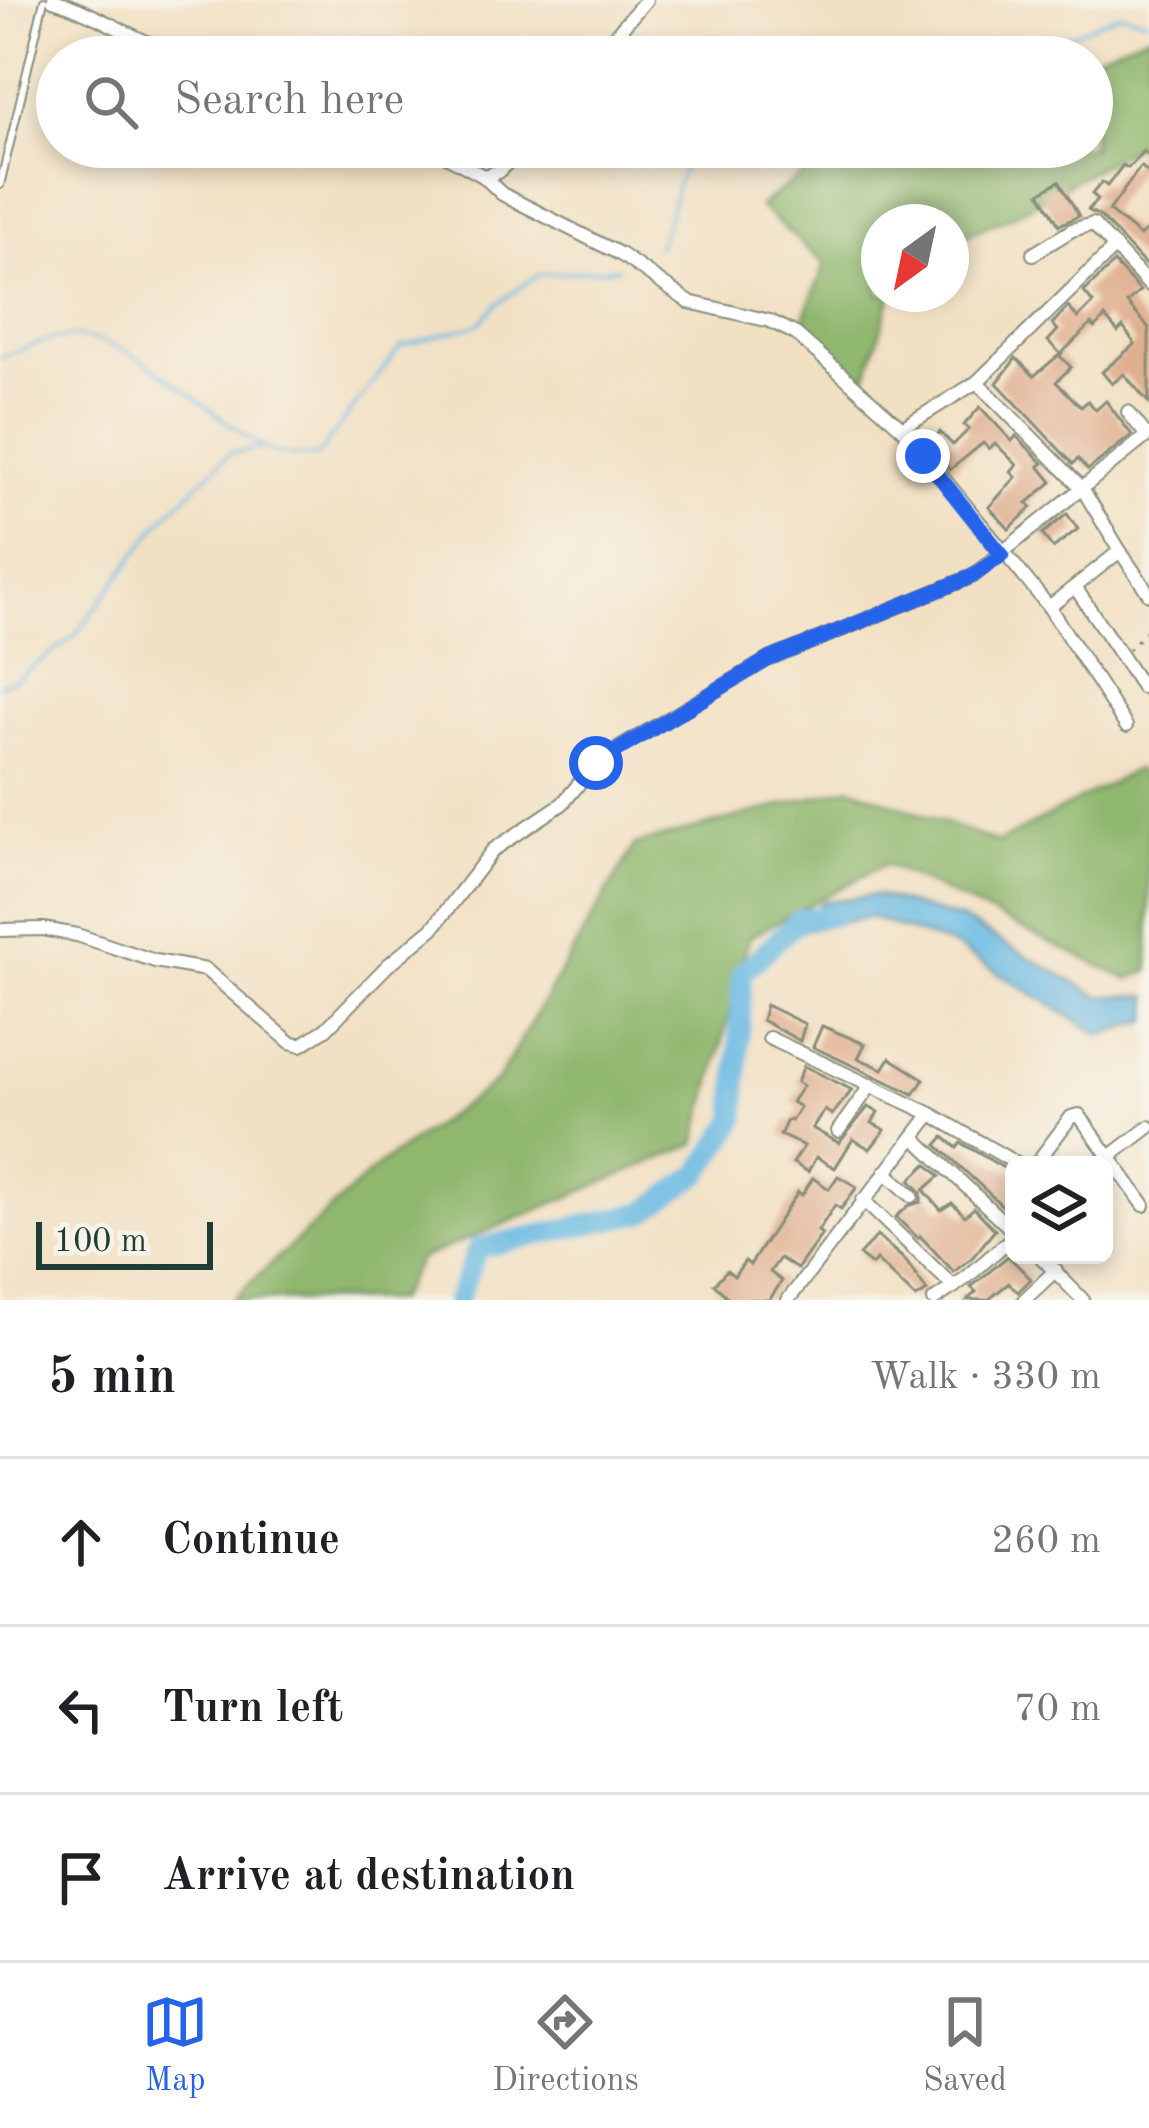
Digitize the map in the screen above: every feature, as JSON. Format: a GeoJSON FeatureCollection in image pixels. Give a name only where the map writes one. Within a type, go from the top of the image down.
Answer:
{"type":"FeatureCollection","features":[{"type":"Feature","properties":{"kind":"street"},"geometry":{"type":"LineString","coordinates":[[48,0],[102,17],[139,36]]}},
{"type":"Feature","properties":{"kind":"street"},"geometry":{"type":"LineString","coordinates":[[614,36],[646,0]]}},
{"type":"Feature","properties":{"kind":"street"},"geometry":{"type":"LineString","coordinates":[[468,168],[502,194],[591,237],[689,302],[770,321],[796,334],[902,428],[1049,608],[1126,726]]}},
{"type":"Feature","properties":{"kind":"street"},"geometry":{"type":"LineString","coordinates":[[483,176],[502,168]]}},
{"type":"Feature","properties":{"kind":"street"},"geometry":{"type":"LineString","coordinates":[[1033,254],[1088,224],[1096,226],[1149,285]]}},
{"type":"Feature","properties":{"kind":"street"},"geometry":{"type":"LineString","coordinates":[[902,428],[977,382],[1114,247]]}},
{"type":"Feature","properties":{"kind":"street"},"geometry":{"type":"LineString","coordinates":[[977,382],[1082,488],[1149,594]]}},
{"type":"Feature","properties":{"kind":"street"},"geometry":{"type":"LineString","coordinates":[[0,930],[43,929],[77,935],[155,961],[206,970],[293,1044],[301,1045],[326,1029],[386,966],[433,928],[493,850],[562,804],[598,760],[778,654],[973,576],[1148,435],[1128,412]]}},
{"type":"Feature","properties":{"kind":"street"},"geometry":{"type":"LineString","coordinates":[[1049,608],[1120,550]]}},
{"type":"Feature","properties":{"kind":"street"},"geometry":{"type":"LineString","coordinates":[[1132,570],[1149,562]]}},
{"type":"Feature","properties":{"kind":"street"},"geometry":{"type":"LineString","coordinates":[[1076,586],[1142,687]]}},
{"type":"Feature","properties":{"kind":"street"},"geometry":{"type":"LineString","coordinates":[[769,1038],[931,1114],[1005,1157]]}},
{"type":"Feature","properties":{"kind":"street"},"geometry":{"type":"LineString","coordinates":[[838,1131],[872,1085]]}},
{"type":"Feature","properties":{"kind":"street"},"geometry":{"type":"LineString","coordinates":[[788,1300],[931,1114]]}},
{"type":"Feature","properties":{"kind":"street"},"geometry":{"type":"LineString","coordinates":[[1042,1156],[1075,1114],[1102,1156]]}},
{"type":"Feature","properties":{"kind":"street"},"geometry":{"type":"LineString","coordinates":[[1110,1156],[1149,1127]]}},
{"type":"Feature","properties":{"kind":"street"},"geometry":{"type":"LineString","coordinates":[[915,1138],[1005,1225]]}},
{"type":"Feature","properties":{"kind":"street"},"geometry":{"type":"LineString","coordinates":[[1113,1169],[1144,1205]]}},
{"type":"Feature","properties":{"kind":"street"},"geometry":{"type":"LineString","coordinates":[[885,1172],[912,1196]]}},
{"type":"Feature","properties":{"kind":"street"},"geometry":{"type":"LineString","coordinates":[[863,1199],[954,1286]]}},
{"type":"Feature","properties":{"kind":"street"},"geometry":{"type":"LineString","coordinates":[[934,1300],[1005,1242]]}},
{"type":"Feature","properties":{"kind":"street"},"geometry":{"type":"LineString","coordinates":[[1049,1264],[1083,1300]]}},
{"type":"Feature","properties":{"kind":"street"},"geometry":{"type":"LineString","coordinates":[[1024,1300],[1056,1270]]}},
{"type":"Feature","properties":{"kind":"lane"},"geometry":{"type":"LineString","coordinates":[[39,36],[48,0]]}},
{"type":"Feature","properties":{"kind":"lane"},"geometry":{"type":"LineString","coordinates":[[0,185],[36,46]]}},
{"type":"Feature","properties":{"kind":"green space"},"geometry":{"type":"Polygon","coordinates":[[[1149,34],[1149,138],[1113,158],[1113,49],[1149,34]]]}},
{"type":"Feature","properties":{"kind":"green space"},"geometry":{"type":"Polygon","coordinates":[[[812,168],[1096,168],[1012,216],[969,234],[969,204],[861,204],[861,312],[886,312],[863,387],[803,321],[825,264],[759,206],[812,168]]]}},
{"type":"Feature","properties":{"kind":"green space"},"geometry":{"type":"Polygon","coordinates":[[[1137,769],[1149,786],[1149,971],[1128,979],[885,864],[749,937],[696,1144],[419,1259],[397,1300],[232,1300],[379,1165],[497,1081],[635,845],[851,787],[998,843],[1137,769]]]}},
{"type":"Feature","properties":{"kind":"water"},"geometry":{"type":"Polygon","coordinates":[[[876,895],[962,920],[1099,996],[1149,996],[1149,1020],[1101,1035],[956,947],[870,917],[802,930],[822,902],[876,895]]]}},
{"type":"Feature","properties":{"kind":"building"},"geometry":{"type":"Polygon","coordinates":[[[1143,151],[1149,156],[1149,174],[1141,166],[1109,211],[1140,236],[1149,227],[1149,269],[1101,217],[1088,210],[1098,199],[1092,194],[1102,182],[1107,186],[1123,165],[1128,168],[1143,151]]]}},
{"type":"Feature","properties":{"kind":"building"},"geometry":{"type":"Polygon","coordinates":[[[1059,181],[1079,216],[1059,225],[1040,193],[1059,181]]]}},
{"type":"Feature","properties":{"kind":"building"},"geometry":{"type":"Polygon","coordinates":[[[1114,263],[1140,291],[1127,303],[1149,328],[1149,403],[1124,374],[1112,384],[1102,372],[1135,344],[1123,327],[1118,332],[1105,317],[1095,328],[1091,324],[1061,354],[1048,341],[1058,330],[1052,324],[1068,307],[1078,318],[1093,303],[1084,292],[1114,263]]]}},
{"type":"Feature","properties":{"kind":"building"},"geometry":{"type":"Polygon","coordinates":[[[1059,355],[1071,367],[1056,382],[1081,407],[1088,401],[1096,410],[1106,401],[1132,435],[1088,470],[1078,459],[1073,464],[997,383],[1016,358],[1034,376],[1059,355]]]}},
{"type":"Feature","properties":{"kind":"building"},"geometry":{"type":"Polygon","coordinates":[[[980,407],[1012,441],[1016,436],[1043,463],[1039,466],[1052,482],[1027,503],[1032,507],[1009,529],[989,507],[1016,477],[1011,472],[1017,465],[995,443],[989,449],[983,443],[950,470],[928,444],[940,432],[953,445],[969,429],[964,425],[980,407]]]}},
{"type":"Feature","properties":{"kind":"building"},"geometry":{"type":"Polygon","coordinates":[[[1067,514],[1078,529],[1053,548],[1042,534],[1067,514]]]}},
{"type":"Feature","properties":{"kind":"building"},"geometry":{"type":"Polygon","coordinates":[[[766,1005],[805,1024],[800,1041],[762,1020],[766,1005]]]}},
{"type":"Feature","properties":{"kind":"building"},"geometry":{"type":"Polygon","coordinates":[[[822,1026],[865,1044],[858,1058],[883,1069],[890,1058],[924,1079],[914,1094],[813,1047],[822,1026]]]}},
{"type":"Feature","properties":{"kind":"building"},"geometry":{"type":"Polygon","coordinates":[[[804,1066],[852,1090],[832,1115],[825,1110],[812,1128],[839,1143],[868,1107],[878,1112],[872,1123],[885,1130],[870,1149],[853,1139],[835,1168],[816,1157],[808,1172],[793,1163],[804,1146],[780,1135],[800,1107],[792,1102],[803,1086],[797,1082],[804,1066]]]}},
{"type":"Feature","properties":{"kind":"building"},"geometry":{"type":"Polygon","coordinates":[[[944,1137],[957,1148],[961,1143],[1005,1169],[1005,1208],[937,1145],[944,1137]]]}},
{"type":"Feature","properties":{"kind":"building"},"geometry":{"type":"Polygon","coordinates":[[[927,1164],[940,1176],[924,1190],[941,1210],[952,1203],[965,1216],[974,1208],[995,1230],[954,1272],[896,1217],[921,1202],[921,1192],[910,1180],[927,1164]]]}},
{"type":"Feature","properties":{"kind":"building"},"geometry":{"type":"Polygon","coordinates":[[[838,1176],[857,1187],[841,1209],[835,1205],[818,1231],[822,1234],[797,1269],[780,1258],[770,1272],[782,1281],[769,1300],[730,1300],[714,1284],[727,1270],[734,1276],[745,1261],[750,1265],[798,1192],[802,1195],[813,1178],[829,1189],[838,1176]]]}},
{"type":"Feature","properties":{"kind":"building"},"geometry":{"type":"Polygon","coordinates":[[[877,1236],[905,1260],[927,1291],[916,1298],[876,1260],[872,1265],[859,1255],[877,1236]]]}},
{"type":"Feature","properties":{"kind":"building"},"geometry":{"type":"Polygon","coordinates":[[[1005,1259],[1005,1264],[1016,1264],[1031,1279],[1018,1292],[1009,1283],[988,1300],[967,1300],[976,1292],[971,1287],[1005,1259]]]}},
{"type":"Feature","properties":{"kind":"waterway"},"geometry":{"type":"LineString","coordinates":[[1067,36],[1121,13],[1149,20]]}},
{"type":"Feature","properties":{"kind":"waterway"},"geometry":{"type":"LineString","coordinates":[[657,247],[684,168]]}},
{"type":"Feature","properties":{"kind":"waterway"},"geometry":{"type":"LineString","coordinates":[[0,358],[53,339],[109,344],[164,374],[263,447],[283,454],[317,456],[401,346],[479,324],[537,275],[618,268]]}},
{"type":"Feature","properties":{"kind":"waterway"},"geometry":{"type":"LineString","coordinates":[[0,685],[73,638],[162,520],[230,453],[263,448]]}},
{"type":"Feature","properties":{"kind":"waterway"},"geometry":{"type":"LineString","coordinates":[[457,1300],[478,1248],[645,1212],[700,1173],[736,1120],[742,973],[800,919],[838,915]]}},
{"type":"Feature","properties":{"kind":"route"},"geometry":{"type":"LineString","coordinates":[[596,763],[767,660],[973,576],[1002,555],[923,456]]}}]}
